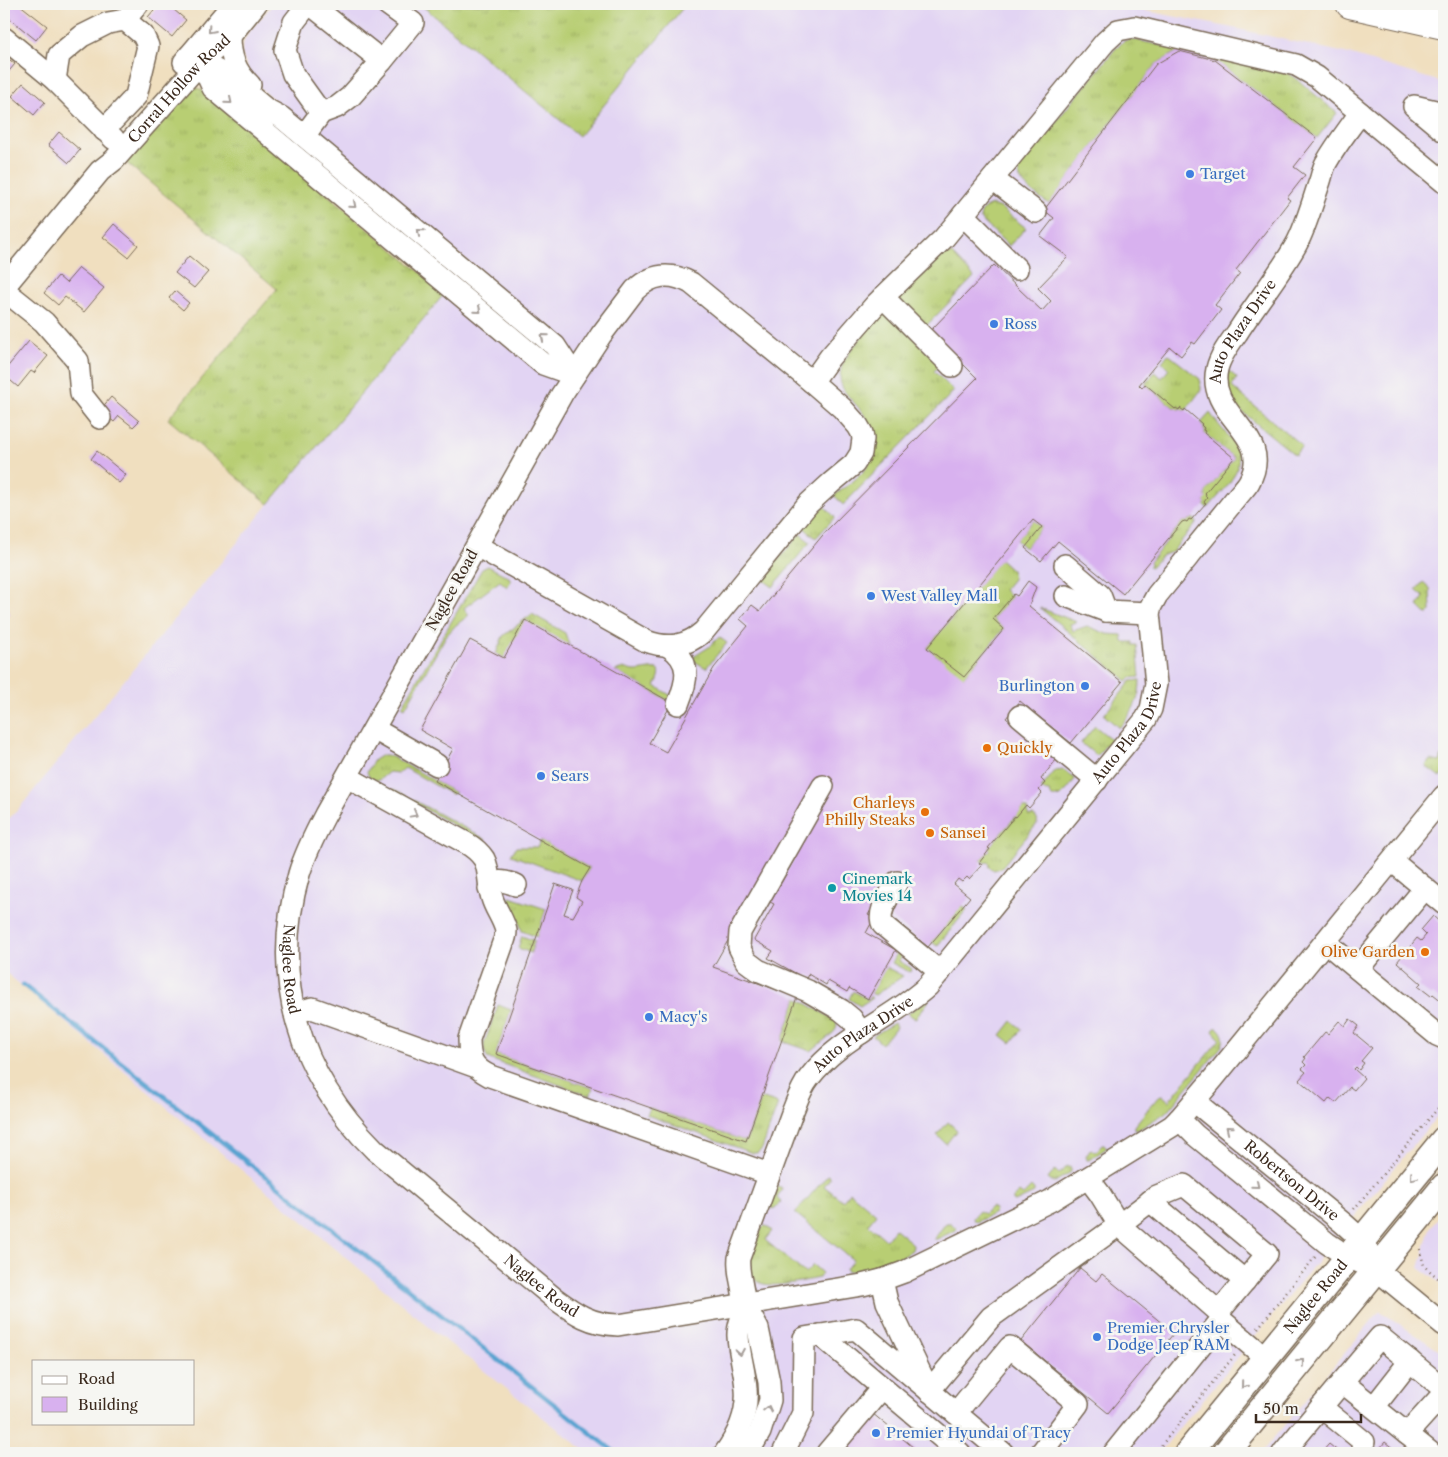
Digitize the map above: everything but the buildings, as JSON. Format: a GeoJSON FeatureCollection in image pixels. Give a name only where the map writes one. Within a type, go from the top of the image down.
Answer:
{"type":"FeatureCollection","features":[{"type":"Feature","properties":{"kind":"highway"},"geometry":{"type":"LineString","coordinates":[[1350,4],[1444,25]]}},
{"type":"Feature","properties":{"kind":"main road","name":"Naglee Road"},"geometry":{"type":"LineString","coordinates":[[1188,1453],[1266,1358],[1345,1241],[1444,1140]]}},
{"type":"Feature","properties":{"kind":"main road","name":"Naglee Road"},"geometry":{"type":"LineString","coordinates":[[1226,1453],[1444,1187]]}},
{"type":"Feature","properties":{"kind":"street","name":"Corral Hollow Road"},"geometry":{"type":"LineString","coordinates":[[4,288],[100,171],[114,160],[195,59],[233,4]]}},
{"type":"Feature","properties":{"kind":"street","name":"Corral Hollow Road"},"geometry":{"type":"LineString","coordinates":[[100,171],[108,154],[111,136],[160,89],[195,59],[230,36],[256,4]]}},
{"type":"Feature","properties":{"kind":"street"},"geometry":{"type":"LineString","coordinates":[[321,113],[293,74],[285,50],[294,22],[309,4],[382,61]]}},
{"type":"Feature","properties":{"kind":"street"},"geometry":{"type":"LineString","coordinates":[[304,136],[321,113],[337,107],[350,97],[412,23],[387,4]]}},
{"type":"Feature","properties":{"kind":"street"},"geometry":{"type":"LineString","coordinates":[[4,38],[55,80],[111,136],[136,96],[148,46],[132,12],[82,36],[67,48],[60,55],[55,80]]}},
{"type":"Feature","properties":{"kind":"street"},"geometry":{"type":"LineString","coordinates":[[812,382],[830,357],[883,297],[934,250],[1105,42],[1118,30],[1134,28],[1289,62],[1310,72],[1444,182]]}},
{"type":"Feature","properties":{"kind":"street"},"geometry":{"type":"LineString","coordinates":[[230,36],[230,53],[240,76],[271,103],[281,116],[304,136],[555,346],[574,375]]}},
{"type":"Feature","properties":{"kind":"street"},"geometry":{"type":"LineString","coordinates":[[195,59],[224,74],[266,108],[281,116]]}},
{"type":"Feature","properties":{"kind":"street"},"geometry":{"type":"LineString","coordinates":[[195,59],[213,88],[543,364],[574,375]]}},
{"type":"Feature","properties":{"kind":"street"},"geometry":{"type":"LineString","coordinates":[[1444,113],[1414,106],[1444,131]]}},
{"type":"Feature","properties":{"kind":"street","name":"Auto Plaza Drive"},"geometry":{"type":"LineString","coordinates":[[748,1453],[766,1418],[770,1400],[769,1382],[758,1329],[745,1304],[739,1274],[739,1258],[800,1093],[808,1079],[826,1058],[923,990],[940,972],[1140,728],[1151,709],[1156,684],[1151,606],[1157,595],[1249,482],[1253,472],[1255,459],[1253,448],[1242,428],[1222,404],[1217,390],[1215,379],[1218,363],[1296,245],[1326,164],[1360,112]]}},
{"type":"Feature","properties":{"kind":"street"},"geometry":{"type":"LineString","coordinates":[[992,179],[1036,212]]}},
{"type":"Feature","properties":{"kind":"street"},"geometry":{"type":"LineString","coordinates":[[963,215],[1017,269]]}},
{"type":"Feature","properties":{"kind":"street","name":"Naglee Road"},"geometry":{"type":"LineString","coordinates":[[668,646],[688,642],[704,631],[808,504],[854,464],[861,453],[863,439],[858,426],[842,408],[812,382],[695,286],[681,278],[671,276],[650,279],[635,290],[574,375],[310,846],[299,874],[290,916],[288,960],[295,1013],[305,1047],[322,1083],[342,1114],[358,1133],[398,1170],[570,1310],[583,1318],[595,1322],[618,1325],[862,1285],[882,1280],[904,1272],[1044,1204],[1088,1178],[1172,1126],[1179,1119],[1444,799]]}},
{"type":"Feature","properties":{"kind":"street"},"geometry":{"type":"LineString","coordinates":[[4,288],[44,322],[78,361],[81,394],[100,418]]}},
{"type":"Feature","properties":{"kind":"street"},"geometry":{"type":"LineString","coordinates":[[883,297],[952,366]]}},
{"type":"Feature","properties":{"kind":"street"},"geometry":{"type":"LineString","coordinates":[[477,546],[646,642],[657,646],[668,646],[676,652],[682,660],[686,673],[685,687],[678,704]]}},
{"type":"Feature","properties":{"kind":"street"},"geometry":{"type":"LineString","coordinates":[[1064,565],[1100,594],[1106,611]]}},
{"type":"Feature","properties":{"kind":"street"},"geometry":{"type":"LineString","coordinates":[[1066,596],[1106,611],[1150,613]]}},
{"type":"Feature","properties":{"kind":"street"},"geometry":{"type":"LineString","coordinates":[[1020,716],[1097,780]]}},
{"type":"Feature","properties":{"kind":"street"},"geometry":{"type":"LineString","coordinates":[[374,729],[437,765]]}},
{"type":"Feature","properties":{"kind":"street"},"geometry":{"type":"LineString","coordinates":[[347,777],[472,847],[483,858],[492,901],[504,926],[505,937],[469,1039],[469,1053],[474,1066]]}},
{"type":"Feature","properties":{"kind":"street"},"geometry":{"type":"LineString","coordinates":[[823,786],[740,932],[739,947],[746,961],[758,970],[808,991],[841,1010],[852,1019],[861,1033]]}},
{"type":"Feature","properties":{"kind":"street"},"geometry":{"type":"LineString","coordinates":[[1392,860],[1444,904]]}},
{"type":"Feature","properties":{"kind":"street"},"geometry":{"type":"LineString","coordinates":[[489,889],[498,880],[516,884]]}},
{"type":"Feature","properties":{"kind":"street"},"geometry":{"type":"LineString","coordinates":[[898,882],[882,909],[881,920],[883,925],[940,972]]}},
{"type":"Feature","properties":{"kind":"street"},"geometry":{"type":"LineString","coordinates":[[1358,969],[1425,888]]}},
{"type":"Feature","properties":{"kind":"street"},"geometry":{"type":"LineString","coordinates":[[1325,942],[1437,1035],[1444,1038]]}},
{"type":"Feature","properties":{"kind":"street"},"geometry":{"type":"LineString","coordinates":[[295,1013],[312,1008],[474,1066],[490,1076],[769,1174]]}},
{"type":"Feature","properties":{"kind":"street","name":"Robertson Drive"},"geometry":{"type":"LineString","coordinates":[[1194,1101],[1377,1270],[1444,1325]]}},
{"type":"Feature","properties":{"kind":"street","name":"Robertson Drive"},"geometry":{"type":"LineString","coordinates":[[1179,1119],[1196,1135],[1345,1241]]}},
{"type":"Feature","properties":{"kind":"street"},"geometry":{"type":"LineString","coordinates":[[1088,1178],[1119,1225],[1266,1358]]}},
{"type":"Feature","properties":{"kind":"street"},"geometry":{"type":"LineString","coordinates":[[929,1391],[991,1317],[1157,1196],[1184,1186],[1267,1254],[1114,1453]]}},
{"type":"Feature","properties":{"kind":"street"},"geometry":{"type":"LineString","coordinates":[[1150,1201],[1245,1281]]}},
{"type":"Feature","properties":{"kind":"street"},"geometry":{"type":"LineString","coordinates":[[882,1280],[887,1302],[929,1391]]}},
{"type":"Feature","properties":{"kind":"street","name":"Auto Plaza Drive"},"geometry":{"type":"LineString","coordinates":[[725,1453],[732,1444],[739,1428],[746,1402],[746,1389],[737,1334],[745,1304]]}},
{"type":"Feature","properties":{"kind":"street"},"geometry":{"type":"LineString","coordinates":[[783,1453],[803,1413],[804,1338],[856,1329],[1003,1453]]}},
{"type":"Feature","properties":{"kind":"street"},"geometry":{"type":"LineString","coordinates":[[820,1335],[960,1453]]}},
{"type":"Feature","properties":{"kind":"street"},"geometry":{"type":"LineString","coordinates":[[1283,1453],[1380,1337],[1444,1391],[1407,1434]]}},
{"type":"Feature","properties":{"kind":"street"},"geometry":{"type":"LineString","coordinates":[[956,1413],[1010,1347],[1078,1404],[1041,1453]]}},
{"type":"Feature","properties":{"kind":"street"},"geometry":{"type":"LineString","coordinates":[[1374,1407],[1410,1361]]}},
{"type":"Feature","properties":{"kind":"street"},"geometry":{"type":"LineString","coordinates":[[1342,1382],[1431,1453]]}},
{"type":"Feature","properties":{"kind":"street"},"geometry":{"type":"LineString","coordinates":[[827,1453],[882,1388]]}},
{"type":"Feature","properties":{"kind":"street"},"geometry":{"type":"LineString","coordinates":[[1321,1407],[1364,1442]]}},
{"type":"Feature","properties":{"kind":"path"},"geometry":{"type":"LineString","coordinates":[[1155,1453],[1246,1341],[1345,1241],[1444,1101]]}},
{"type":"Feature","properties":{"kind":"shaded area","name":"West Valley Mall"},"geometry":{"type":"Polygon","coordinates":[[[273,4],[420,4],[578,135],[686,4],[1111,4],[1233,28],[1345,53],[1444,83],[1444,1108],[1159,1453],[588,1453],[435,1332],[4,971],[4,822],[17,811],[469,263],[254,83],[242,54],[242,48],[249,32],[273,4]]]}},
{"type":"Feature","properties":{"kind":"shaded area"},"geometry":{"type":"Polygon","coordinates":[[[1444,1212],[1444,1285],[1419,1268],[1430,1228],[1444,1212]]]}},
{"type":"Feature","properties":{"kind":"shaded area"},"geometry":{"type":"Polygon","coordinates":[[[1380,1311],[1444,1354],[1444,1453],[1261,1453],[1380,1311]]]}},
{"type":"Feature","properties":{"kind":"green space"},"geometry":{"type":"Polygon","coordinates":[[[420,4],[686,4],[579,136],[420,4]]]}},
{"type":"Feature","properties":{"kind":"green space"},"geometry":{"type":"Polygon","coordinates":[[[1131,39],[1287,73],[1337,113],[1317,138],[1215,60],[1179,51],[1156,64],[1049,204],[1024,184],[1018,168],[1116,48],[1124,41],[1131,39]]]}},
{"type":"Feature","properties":{"kind":"green space"},"geometry":{"type":"Polygon","coordinates":[[[188,87],[202,90],[445,293],[269,504],[168,419],[277,289],[123,160],[188,87]]]}},
{"type":"Feature","properties":{"kind":"green space"},"geometry":{"type":"Polygon","coordinates":[[[992,205],[1001,208],[1026,228],[1009,246],[980,219],[983,210],[992,205]]]}},
{"type":"Feature","properties":{"kind":"green space"},"geometry":{"type":"Polygon","coordinates":[[[945,254],[952,254],[974,277],[925,327],[898,298],[945,254]]]}},
{"type":"Feature","properties":{"kind":"green space"},"geometry":{"type":"Polygon","coordinates":[[[882,314],[895,319],[940,365],[934,371],[954,391],[843,505],[834,495],[855,480],[868,466],[874,449],[874,440],[869,422],[846,394],[842,386],[840,381],[841,370],[852,349],[882,314]]]}},
{"type":"Feature","properties":{"kind":"green space"},"geometry":{"type":"Polygon","coordinates":[[[1168,354],[1200,379],[1201,390],[1184,411],[1180,408],[1179,410],[1175,409],[1145,384],[1155,372],[1162,378],[1169,369],[1162,362],[1168,354]]]}},
{"type":"Feature","properties":{"kind":"green space"},"geometry":{"type":"Polygon","coordinates":[[[1228,372],[1237,378],[1232,387],[1302,446],[1295,455],[1235,406],[1225,381],[1228,372]]]}},
{"type":"Feature","properties":{"kind":"green space"},"geometry":{"type":"Polygon","coordinates":[[[1210,413],[1234,444],[1238,453],[1238,462],[1236,470],[1227,486],[1207,508],[1204,505],[1205,493],[1234,458],[1204,433],[1205,431],[1201,423],[1210,413]]]}},
{"type":"Feature","properties":{"kind":"green space"},"geometry":{"type":"Polygon","coordinates":[[[824,506],[835,517],[816,538],[804,528],[824,506]]]}},
{"type":"Feature","properties":{"kind":"green space"},"geometry":{"type":"Polygon","coordinates":[[[1193,518],[1196,523],[1172,552],[1161,556],[1151,567],[1149,566],[1150,562],[1182,522],[1187,522],[1193,518]]]}},
{"type":"Feature","properties":{"kind":"green space"},"geometry":{"type":"Polygon","coordinates":[[[1033,520],[1042,527],[1025,548],[1016,540],[1033,520]]]}},
{"type":"Feature","properties":{"kind":"green space"},"geometry":{"type":"Polygon","coordinates":[[[800,534],[810,542],[773,587],[762,579],[800,534]]]}},
{"type":"Feature","properties":{"kind":"green space"},"geometry":{"type":"Polygon","coordinates":[[[1000,559],[1012,570],[1013,579],[1004,590],[1012,597],[993,619],[1004,629],[963,678],[927,648],[1000,559]]]}},
{"type":"Feature","properties":{"kind":"green space"},"geometry":{"type":"Polygon","coordinates":[[[488,566],[509,577],[511,581],[507,587],[500,581],[464,608],[468,616],[446,636],[405,708],[402,706],[482,569],[488,566]]]}},
{"type":"Feature","properties":{"kind":"green space"},"geometry":{"type":"Polygon","coordinates":[[[1423,582],[1430,588],[1431,611],[1429,614],[1426,614],[1418,606],[1424,597],[1416,590],[1423,582]]]}},
{"type":"Feature","properties":{"kind":"green space"},"geometry":{"type":"Polygon","coordinates":[[[1040,608],[1077,622],[1070,624],[1073,631],[1087,626],[1107,634],[1122,635],[1123,642],[1133,642],[1133,645],[1137,645],[1140,677],[1130,678],[1127,681],[1040,608]]]}},
{"type":"Feature","properties":{"kind":"green space"},"geometry":{"type":"Polygon","coordinates":[[[532,614],[565,633],[569,645],[504,658],[496,654],[503,636],[532,614]]]}},
{"type":"Feature","properties":{"kind":"green space"},"geometry":{"type":"Polygon","coordinates":[[[719,637],[727,643],[706,668],[694,661],[693,657],[709,647],[719,637]]]}},
{"type":"Feature","properties":{"kind":"green space"},"geometry":{"type":"Polygon","coordinates":[[[623,668],[635,671],[658,670],[660,673],[655,686],[675,698],[672,703],[615,671],[623,668]]]}},
{"type":"Feature","properties":{"kind":"green space"},"geometry":{"type":"Polygon","coordinates":[[[1140,680],[1139,694],[1134,706],[1119,728],[1104,715],[1131,681],[1140,680]]]}},
{"type":"Feature","properties":{"kind":"green space"},"geometry":{"type":"Polygon","coordinates":[[[1095,726],[1111,739],[1097,756],[1081,743],[1095,726]]]}},
{"type":"Feature","properties":{"kind":"green space"},"geometry":{"type":"Polygon","coordinates":[[[1444,749],[1444,772],[1440,777],[1426,765],[1430,760],[1440,762],[1444,749]]]}},
{"type":"Feature","properties":{"kind":"green space"},"geometry":{"type":"Polygon","coordinates":[[[382,755],[395,758],[456,793],[451,794],[405,768],[399,773],[389,772],[378,780],[369,777],[367,772],[374,760],[382,755]]]}},
{"type":"Feature","properties":{"kind":"green space"},"geometry":{"type":"Polygon","coordinates":[[[1064,770],[1075,779],[1063,794],[1052,797],[1049,791],[1044,791],[1041,788],[1055,771],[1064,770]]]}},
{"type":"Feature","properties":{"kind":"green space"},"geometry":{"type":"Polygon","coordinates":[[[393,789],[486,841],[483,842],[393,791],[393,789]]]}},
{"type":"Feature","properties":{"kind":"green space"},"geometry":{"type":"Polygon","coordinates":[[[1024,807],[1028,810],[1029,816],[1033,815],[1036,818],[1037,824],[1001,868],[994,870],[989,867],[988,862],[985,863],[981,860],[990,850],[988,848],[1024,807]]]}},
{"type":"Feature","properties":{"kind":"green space"},"geometry":{"type":"Polygon","coordinates":[[[541,840],[590,868],[582,881],[511,855],[516,847],[537,847],[541,840]]]}},
{"type":"Feature","properties":{"kind":"green space"},"geometry":{"type":"Polygon","coordinates":[[[510,897],[546,909],[537,937],[522,931],[509,901],[510,897]]]}},
{"type":"Feature","properties":{"kind":"green space"},"geometry":{"type":"Polygon","coordinates":[[[962,906],[967,910],[937,946],[932,942],[962,906]]]}},
{"type":"Feature","properties":{"kind":"green space"},"geometry":{"type":"Polygon","coordinates":[[[522,936],[535,941],[531,953],[518,948],[522,936]]]}},
{"type":"Feature","properties":{"kind":"green space"},"geometry":{"type":"Polygon","coordinates":[[[897,953],[902,956],[899,961],[911,968],[910,972],[892,963],[897,953]]]}},
{"type":"Feature","properties":{"kind":"green space"},"geometry":{"type":"Polygon","coordinates":[[[886,967],[903,976],[875,995],[871,993],[886,967]]]}},
{"type":"Feature","properties":{"kind":"green space"},"geometry":{"type":"Polygon","coordinates":[[[853,991],[868,999],[870,996],[872,998],[860,1006],[849,999],[853,991]]]}},
{"type":"Feature","properties":{"kind":"green space"},"geometry":{"type":"Polygon","coordinates":[[[797,998],[837,1023],[833,1033],[811,1051],[782,1041],[797,998]]]}},
{"type":"Feature","properties":{"kind":"green space"},"geometry":{"type":"Polygon","coordinates":[[[927,1000],[928,1002],[916,1018],[908,1013],[927,1000]]]}},
{"type":"Feature","properties":{"kind":"green space"},"geometry":{"type":"Polygon","coordinates":[[[498,1005],[511,1010],[496,1054],[593,1088],[590,1096],[487,1058],[484,1044],[498,1005]]]}},
{"type":"Feature","properties":{"kind":"green space"},"geometry":{"type":"Polygon","coordinates":[[[1012,1021],[1022,1029],[1011,1043],[1001,1035],[1012,1021]]]}},
{"type":"Feature","properties":{"kind":"green space"},"geometry":{"type":"Polygon","coordinates":[[[894,1023],[896,1027],[882,1044],[873,1036],[894,1023]]]}},
{"type":"Feature","properties":{"kind":"green space"},"geometry":{"type":"Polygon","coordinates":[[[1215,1028],[1218,1028],[1222,1034],[1222,1046],[1168,1111],[1138,1130],[1134,1130],[1134,1126],[1159,1096],[1162,1095],[1169,1101],[1220,1039],[1213,1031],[1215,1028]]]}},
{"type":"Feature","properties":{"kind":"green space"},"geometry":{"type":"Polygon","coordinates":[[[761,1098],[778,1104],[762,1149],[757,1153],[752,1153],[647,1115],[650,1108],[746,1141],[761,1098]]]}},
{"type":"Feature","properties":{"kind":"green space"},"geometry":{"type":"Polygon","coordinates":[[[948,1122],[957,1130],[945,1143],[937,1135],[948,1122]]]}},
{"type":"Feature","properties":{"kind":"green space"},"geometry":{"type":"Polygon","coordinates":[[[1102,1145],[1107,1148],[1087,1160],[1086,1156],[1091,1149],[1095,1152],[1102,1145]]]}},
{"type":"Feature","properties":{"kind":"green space"},"geometry":{"type":"Polygon","coordinates":[[[1067,1166],[1071,1168],[1071,1172],[1055,1182],[1048,1179],[1055,1170],[1059,1174],[1067,1166]]]}},
{"type":"Feature","properties":{"kind":"green space"},"geometry":{"type":"Polygon","coordinates":[[[828,1175],[830,1178],[824,1186],[843,1201],[850,1192],[876,1214],[868,1224],[886,1240],[895,1229],[912,1243],[912,1250],[881,1266],[847,1272],[846,1269],[853,1260],[795,1213],[828,1175]]]}},
{"type":"Feature","properties":{"kind":"green space"},"geometry":{"type":"Polygon","coordinates":[[[777,1187],[782,1189],[777,1198],[781,1202],[772,1209],[770,1204],[777,1187]]]}},
{"type":"Feature","properties":{"kind":"green space"},"geometry":{"type":"Polygon","coordinates":[[[1031,1187],[1034,1193],[1015,1202],[1013,1201],[1013,1198],[1019,1192],[1023,1195],[1031,1187]]]}},
{"type":"Feature","properties":{"kind":"green space"},"geometry":{"type":"Polygon","coordinates":[[[991,1207],[995,1209],[994,1213],[977,1222],[974,1221],[973,1218],[979,1211],[984,1214],[991,1207]]]}},
{"type":"Feature","properties":{"kind":"green space"},"geometry":{"type":"Polygon","coordinates":[[[946,1223],[951,1223],[957,1229],[934,1239],[946,1223]]]}},
{"type":"Feature","properties":{"kind":"green space"},"geometry":{"type":"Polygon","coordinates":[[[764,1226],[772,1231],[765,1240],[805,1273],[813,1265],[822,1273],[819,1278],[774,1285],[763,1284],[755,1280],[750,1273],[750,1261],[764,1226]]]}},
{"type":"Feature","properties":{"kind":"waterway"},"geometry":{"type":"LineString","coordinates":[[23,985],[616,1453]]}},
{"type":"Feature","properties":{"kind":"place","name":"Target"},"geometry":{"type":"Point","coordinates":[1190,174]}},
{"type":"Feature","properties":{"kind":"place","name":"Ross"},"geometry":{"type":"Point","coordinates":[994,324]}},
{"type":"Feature","properties":{"kind":"place","name":"West Valley Mall"},"geometry":{"type":"Point","coordinates":[871,596]}},
{"type":"Feature","properties":{"kind":"place","name":"Burlington"},"geometry":{"type":"Point","coordinates":[1085,686]}},
{"type":"Feature","properties":{"kind":"place","name":"Quickly"},"geometry":{"type":"Point","coordinates":[987,748]}},
{"type":"Feature","properties":{"kind":"place","name":"Sears"},"geometry":{"type":"Point","coordinates":[541,776]}},
{"type":"Feature","properties":{"kind":"place","name":"Charleys Philly Steaks"},"geometry":{"type":"Point","coordinates":[925,812]}},
{"type":"Feature","properties":{"kind":"place","name":"Sansei"},"geometry":{"type":"Point","coordinates":[930,833]}},
{"type":"Feature","properties":{"kind":"place","name":"Cinemark Movies 14"},"geometry":{"type":"Point","coordinates":[832,888]}},
{"type":"Feature","properties":{"kind":"place","name":"Olive Garden"},"geometry":{"type":"Point","coordinates":[1425,952]}},
{"type":"Feature","properties":{"kind":"place","name":"Macy's"},"geometry":{"type":"Point","coordinates":[649,1017]}},
{"type":"Feature","properties":{"kind":"place","name":"Premier Chrysler Dodge Jeep RAM"},"geometry":{"type":"Point","coordinates":[1097,1337]}},
{"type":"Feature","properties":{"kind":"place","name":"Premier Hyundai of Tracy"},"geometry":{"type":"Point","coordinates":[876,1433]}}]}
